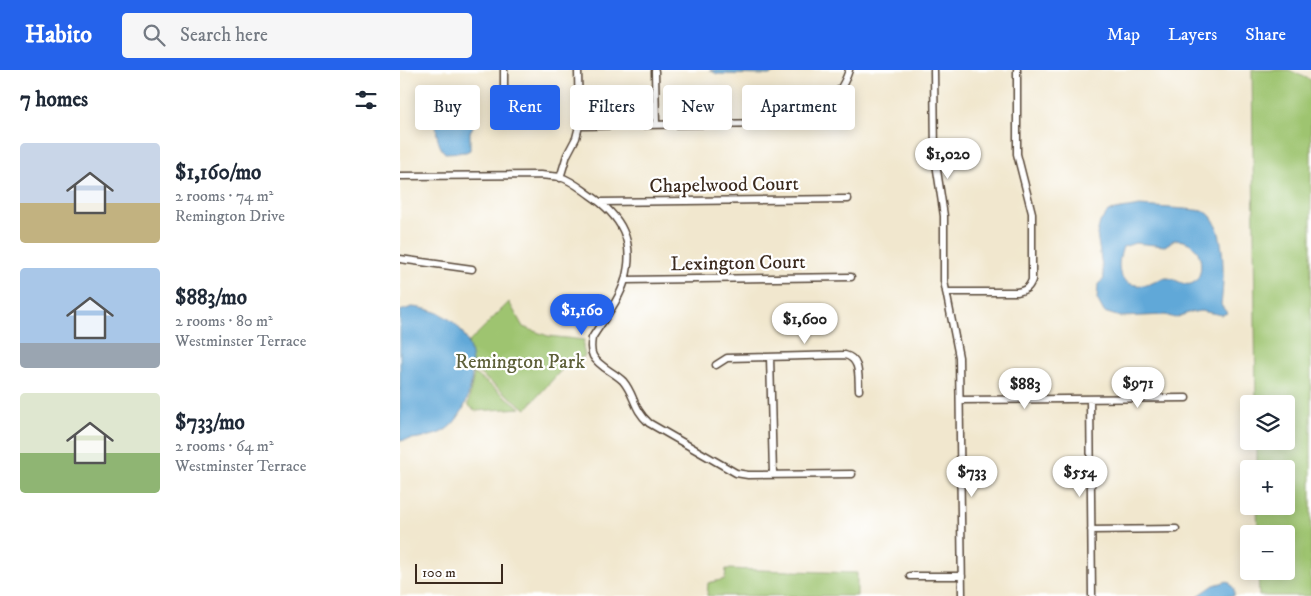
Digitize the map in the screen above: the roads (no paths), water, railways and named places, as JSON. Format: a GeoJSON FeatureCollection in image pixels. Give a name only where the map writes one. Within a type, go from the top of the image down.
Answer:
{"type":"FeatureCollection","features":[{"type":"Feature","properties":{"kind":"street"},"geometry":{"type":"LineString","coordinates":[[504,70],[504,85]]}},
{"type":"Feature","properties":{"kind":"street"},"geometry":{"type":"LineString","coordinates":[[578,70],[578,85]]}},
{"type":"Feature","properties":{"kind":"street"},"geometry":{"type":"LineString","coordinates":[[655,70],[656,124]]}},
{"type":"Feature","properties":{"kind":"street"},"geometry":{"type":"LineString","coordinates":[[653,124],[776,123],[805,118],[818,112],[832,99],[842,87],[849,70]]}},
{"type":"Feature","properties":{"kind":"street"},"geometry":{"type":"LineString","coordinates":[[934,70],[934,157],[944,216],[944,281],[959,357],[962,596]]}},
{"type":"Feature","properties":{"kind":"street"},"geometry":{"type":"LineString","coordinates":[[946,292],[1017,292],[1030,286],[1032,280],[1032,213],[1017,154],[1016,70]]}},
{"type":"Feature","properties":{"kind":"street"},"geometry":{"type":"LineString","coordinates":[[560,178],[567,155],[578,130]]}},
{"type":"Feature","properties":{"kind":"street"},"geometry":{"type":"LineString","coordinates":[[400,176],[541,175],[560,178],[573,183],[612,212],[622,226],[626,238],[628,265],[625,280],[621,292],[592,338],[590,346],[596,361],[617,375],[629,389],[641,416],[649,424],[736,473],[748,475],[852,474]]}},
{"type":"Feature","properties":{"kind":"street","name":"Chapelwood Court"},"geometry":{"type":"LineString","coordinates":[[600,202],[848,198]]}},
{"type":"Feature","properties":{"kind":"street"},"geometry":{"type":"LineString","coordinates":[[400,258],[472,269]]}},
{"type":"Feature","properties":{"kind":"street","name":"Lexington Court"},"geometry":{"type":"LineString","coordinates":[[625,280],[850,278]]}},
{"type":"Feature","properties":{"kind":"street"},"geometry":{"type":"LineString","coordinates":[[716,365],[727,358],[845,355],[851,357],[858,366],[858,390]]}},
{"type":"Feature","properties":{"kind":"street"},"geometry":{"type":"LineString","coordinates":[[770,356],[773,474]]}},
{"type":"Feature","properties":{"kind":"street"},"geometry":{"type":"LineString","coordinates":[[960,400],[1186,398]]}},
{"type":"Feature","properties":{"kind":"street"},"geometry":{"type":"LineString","coordinates":[[1090,399],[1092,596]]}},
{"type":"Feature","properties":{"kind":"street"},"geometry":{"type":"LineString","coordinates":[[1091,530],[1176,529]]}},
{"type":"Feature","properties":{"kind":"street"},"geometry":{"type":"LineString","coordinates":[[910,576],[962,576]]}},
{"type":"Feature","properties":{"kind":"water"},"geometry":{"type":"Polygon","coordinates":[[[710,70],[783,70],[769,75],[717,74],[710,70]]]}},
{"type":"Feature","properties":{"kind":"water"},"geometry":{"type":"Polygon","coordinates":[[[436,130],[471,130],[470,150],[466,152],[445,153],[438,142],[436,130]]]}},
{"type":"Feature","properties":{"kind":"water"},"geometry":{"type":"Polygon","coordinates":[[[1140,206],[1206,212],[1213,219],[1221,241],[1223,283],[1221,305],[1227,313],[1222,315],[1201,311],[1175,318],[1165,315],[1120,317],[1104,312],[1097,299],[1098,284],[1104,279],[1097,234],[1100,222],[1109,211],[1140,206]],[[1174,240],[1165,246],[1135,243],[1123,247],[1119,269],[1124,280],[1137,285],[1146,285],[1167,278],[1184,284],[1193,283],[1199,276],[1201,267],[1198,252],[1191,244],[1174,240]]]}},
{"type":"Feature","properties":{"kind":"water"},"geometry":{"type":"Polygon","coordinates":[[[412,307],[438,313],[460,329],[467,340],[471,354],[471,384],[461,413],[453,424],[437,434],[400,441],[400,311],[412,307]]]}},
{"type":"Feature","properties":{"kind":"water"},"geometry":{"type":"Polygon","coordinates":[[[1228,581],[1234,589],[1234,596],[1198,596],[1214,585],[1228,581]]]}},
{"type":"Feature","properties":{"kind":"park label","name":"Remington Park"},"geometry":{"type":"Point","coordinates":[520,361]}}]}
